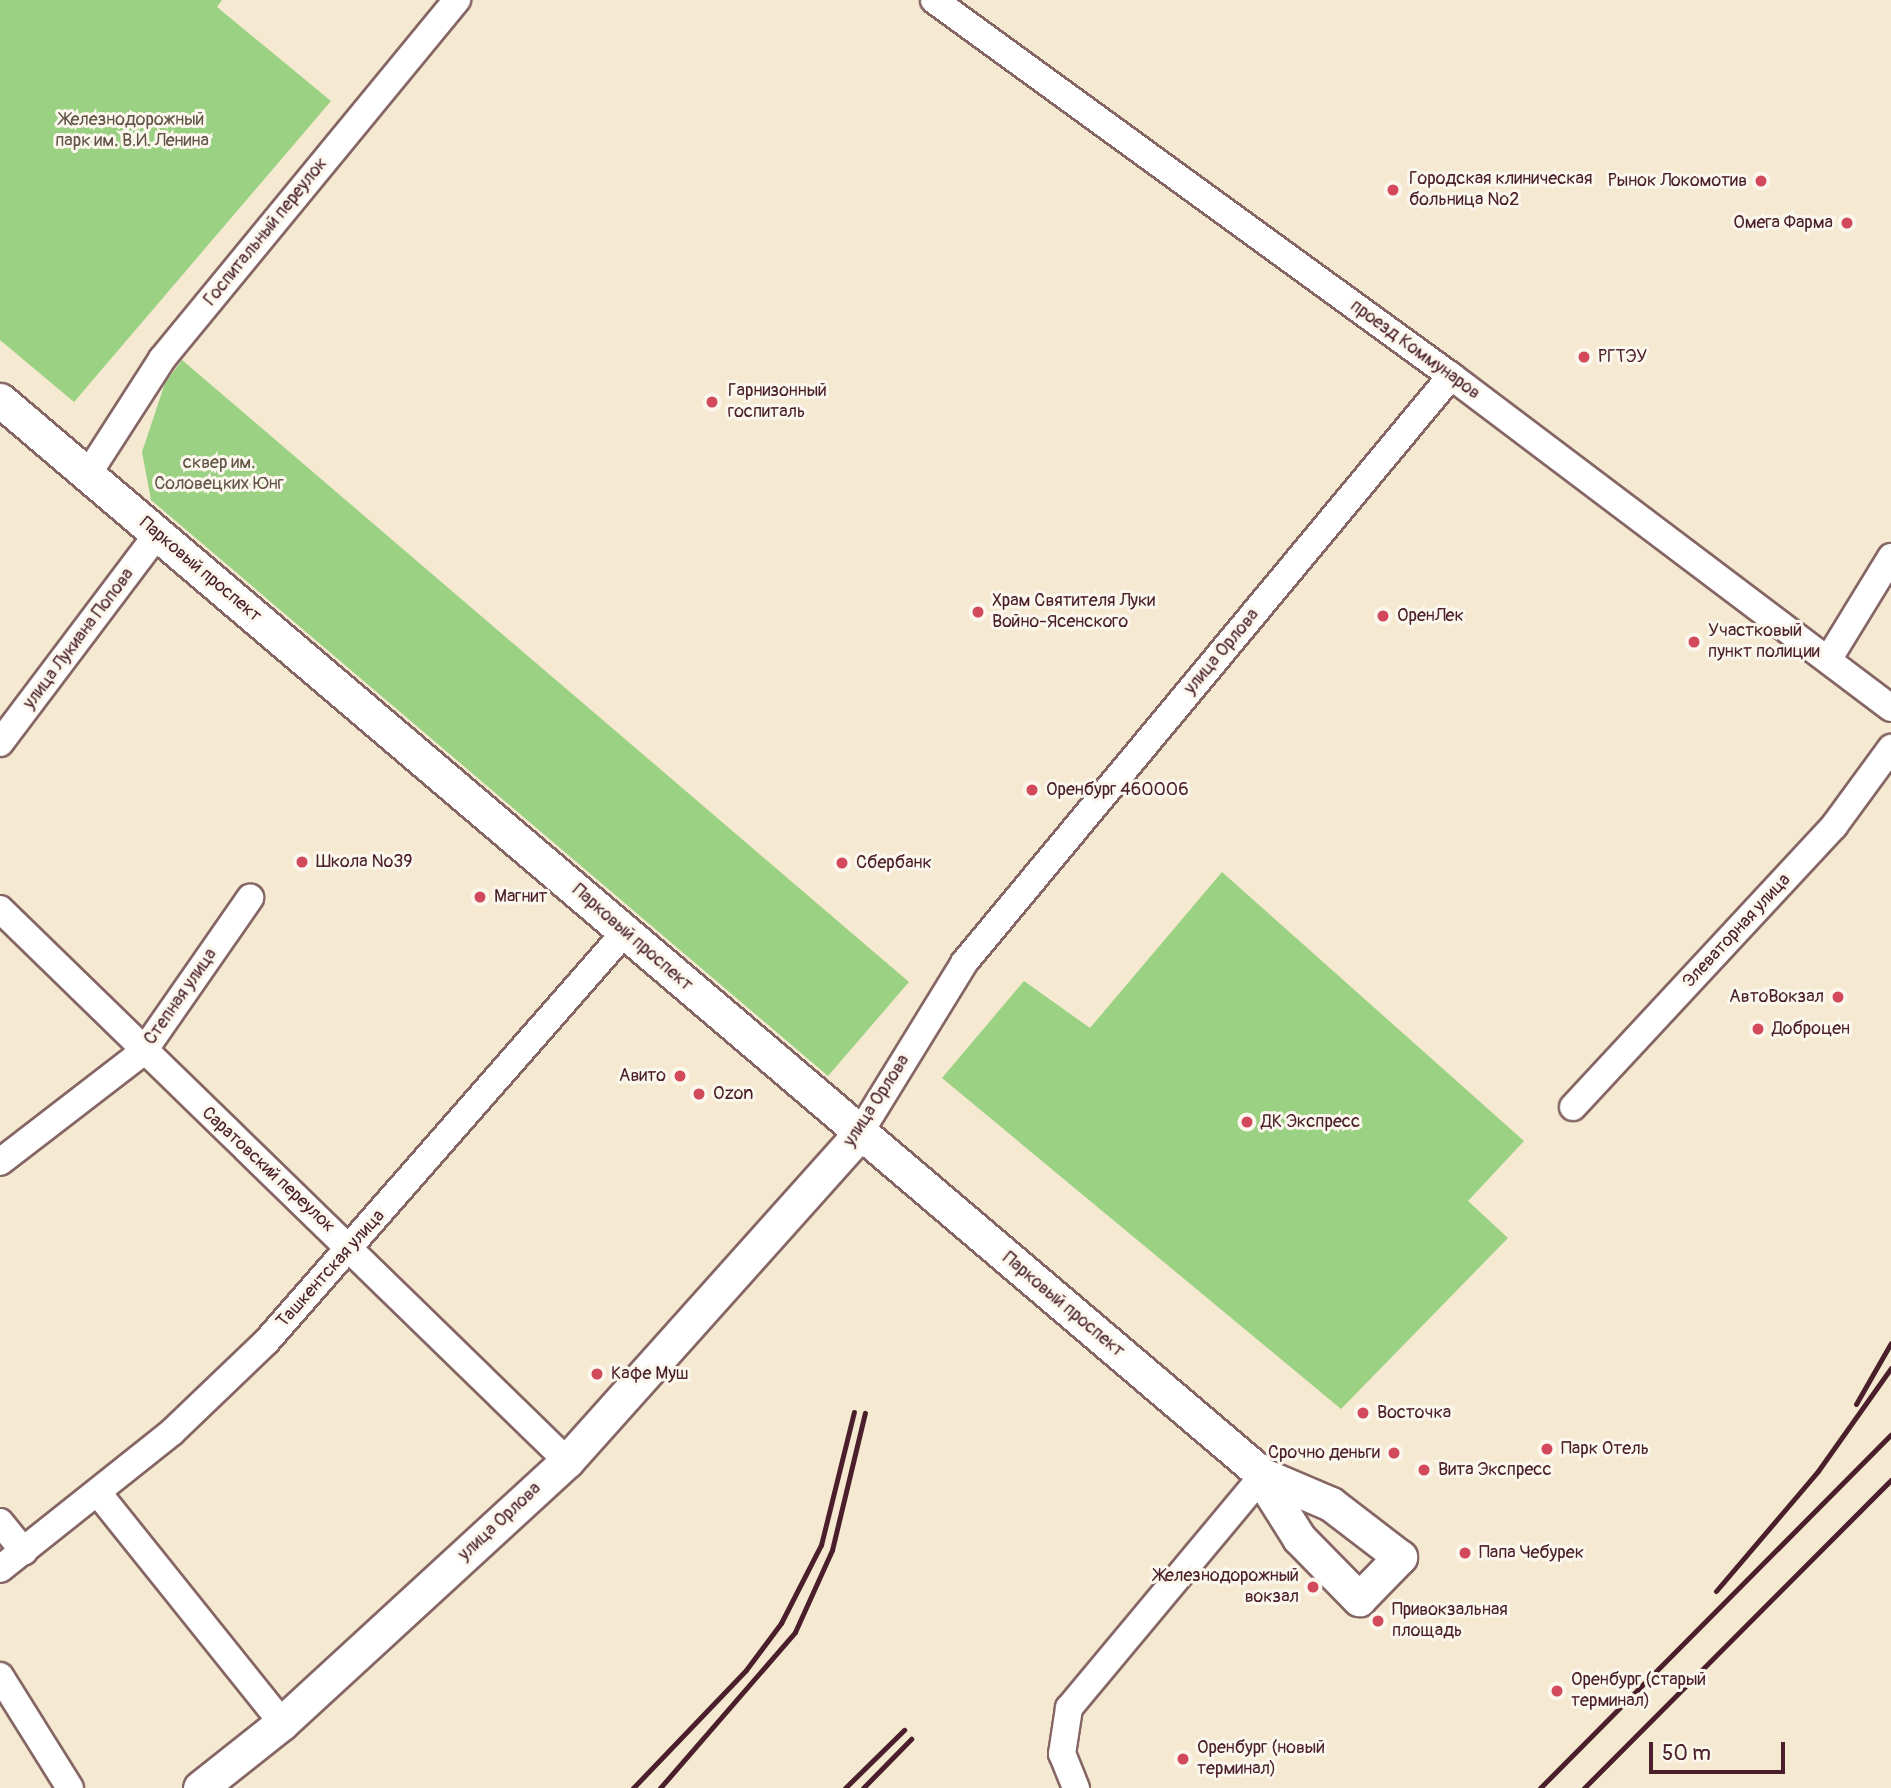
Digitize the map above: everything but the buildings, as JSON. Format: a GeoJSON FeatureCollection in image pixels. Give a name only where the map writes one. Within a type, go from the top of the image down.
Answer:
{"type":"FeatureCollection","features":[{"type":"Feature","properties":{"kind":"main road","name":"Парковый проспект"},"geometry":{"type":"LineString","coordinates":[[0,400],[859,1134],[1263,1475]]}},
{"type":"Feature","properties":{"kind":"main road","name":"улица Орлова"},"geometry":{"type":"LineString","coordinates":[[200,1788],[282,1723],[567,1461],[859,1134]]}},
{"type":"Feature","properties":{"kind":"street","name":"Госпитальный переулок"},"geometry":{"type":"LineString","coordinates":[[88,474],[162,359],[457,0]]}},
{"type":"Feature","properties":{"kind":"street","name":"проезд Коммунаров"},"geometry":{"type":"LineString","coordinates":[[934,0],[1451,376],[1891,708]]}},
{"type":"Feature","properties":{"kind":"street","name":"улица Орлова"},"geometry":{"type":"LineString","coordinates":[[859,1134],[971,954],[1451,376]]}},
{"type":"Feature","properties":{"kind":"street","name":"улица Лукиана Попова"},"geometry":{"type":"LineString","coordinates":[[0,743],[158,535]]}},
{"type":"Feature","properties":{"kind":"street"},"geometry":{"type":"LineString","coordinates":[[1828,660],[1891,557]]}},
{"type":"Feature","properties":{"kind":"street","name":"Элеваторная улица"},"geometry":{"type":"LineString","coordinates":[[1573,1107],[1834,826],[1891,748]]}},
{"type":"Feature","properties":{"kind":"street","name":"Степная улица"},"geometry":{"type":"LineString","coordinates":[[0,1162],[143,1052],[250,898]]}},
{"type":"Feature","properties":{"kind":"street","name":"Саратовский переулок"},"geometry":{"type":"LineString","coordinates":[[0,909],[143,1052],[352,1248],[567,1461]]}},
{"type":"Feature","properties":{"kind":"street","name":"Ташкентская улица"},"geometry":{"type":"LineString","coordinates":[[0,1569],[98,1493],[266,1342],[352,1248],[625,932]]}},
{"type":"Feature","properties":{"kind":"street"},"geometry":{"type":"LineString","coordinates":[[1076,1788],[1062,1754],[1069,1708],[1263,1475]]}},
{"type":"Feature","properties":{"kind":"street"},"geometry":{"type":"LineString","coordinates":[[98,1493],[282,1723]]}},
{"type":"Feature","properties":{"kind":"street"},"geometry":{"type":"LineString","coordinates":[[0,1522],[24,1552]]}},
{"type":"Feature","properties":{"kind":"street"},"geometry":{"type":"LineString","coordinates":[[0,1676],[70,1788]]}},
{"type":"Feature","properties":{"kind":"green space","name":"Железнодорожный парк им. В.И. Ленина"},"geometry":{"type":"Polygon","coordinates":[[[0,0],[222,0],[217,7],[331,101],[74,402],[0,340],[0,0]]]}},
{"type":"Feature","properties":{"kind":"green space","name":"сквер им. Соловецких Юнг"},"geometry":{"type":"Polygon","coordinates":[[[182,360],[909,982],[828,1076],[151,500],[142,452],[165,383],[182,360]]]}},
{"type":"Feature","properties":{"kind":"green space"},"geometry":{"type":"Polygon","coordinates":[[[1222,872],[1524,1141],[1468,1201],[1508,1238],[1341,1409],[942,1078],[1024,981],[1090,1028],[1222,872]]]}},
{"type":"Feature","properties":{"kind":"railway"},"geometry":{"type":"LineString","coordinates":[[1856,1404],[1891,1343]]}},
{"type":"Feature","properties":{"kind":"railway"},"geometry":{"type":"LineString","coordinates":[[1716,1591],[1818,1471],[1891,1368]]}},
{"type":"Feature","properties":{"kind":"railway"},"geometry":{"type":"LineString","coordinates":[[633,1788],[746,1670],[781,1623],[821,1545],[854,1412]]}},
{"type":"Feature","properties":{"kind":"railway"},"geometry":{"type":"LineString","coordinates":[[660,1788],[795,1632],[832,1550],[865,1413]]}},
{"type":"Feature","properties":{"kind":"railway"},"geometry":{"type":"LineString","coordinates":[[1540,1788],[1891,1435]]}},
{"type":"Feature","properties":{"kind":"railway"},"geometry":{"type":"LineString","coordinates":[[1584,1788],[1891,1480]]}},
{"type":"Feature","properties":{"kind":"railway"},"geometry":{"type":"LineString","coordinates":[[845,1788],[904,1730]]}},
{"type":"Feature","properties":{"kind":"railway"},"geometry":{"type":"LineString","coordinates":[[863,1788],[911,1739]]}},
{"type":"Feature","properties":{"kind":"place","name":"Рынок Локомотив"},"geometry":{"type":"Point","coordinates":[1761,181]}},
{"type":"Feature","properties":{"kind":"place","name":"Городская клиническая больница №2"},"geometry":{"type":"Point","coordinates":[1393,190]}},
{"type":"Feature","properties":{"kind":"place","name":"Омега Фарма"},"geometry":{"type":"Point","coordinates":[1847,223]}},
{"type":"Feature","properties":{"kind":"place","name":"РГТЭУ"},"geometry":{"type":"Point","coordinates":[1584,357]}},
{"type":"Feature","properties":{"kind":"place","name":"Гарнизонный госпиталь"},"geometry":{"type":"Point","coordinates":[712,402]}},
{"type":"Feature","properties":{"kind":"place","name":"Храм Святителя Луки Войно-Ясенского"},"geometry":{"type":"Point","coordinates":[978,612]}},
{"type":"Feature","properties":{"kind":"place","name":"ОренЛек"},"geometry":{"type":"Point","coordinates":[1383,616]}},
{"type":"Feature","properties":{"kind":"place","name":"Участковый пункт полиции"},"geometry":{"type":"Point","coordinates":[1694,642]}},
{"type":"Feature","properties":{"kind":"place","name":"Оренбург 460006"},"geometry":{"type":"Point","coordinates":[1032,790]}},
{"type":"Feature","properties":{"kind":"place","name":"Школа №39"},"geometry":{"type":"Point","coordinates":[302,862]}},
{"type":"Feature","properties":{"kind":"place","name":"Сбербанк"},"geometry":{"type":"Point","coordinates":[842,863]}},
{"type":"Feature","properties":{"kind":"place","name":"Магнит"},"geometry":{"type":"Point","coordinates":[480,897]}},
{"type":"Feature","properties":{"kind":"place","name":"АвтоВокзал"},"geometry":{"type":"Point","coordinates":[1838,997]}},
{"type":"Feature","properties":{"kind":"place","name":"Доброцен"},"geometry":{"type":"Point","coordinates":[1758,1029]}},
{"type":"Feature","properties":{"kind":"place","name":"Авито"},"geometry":{"type":"Point","coordinates":[680,1076]}},
{"type":"Feature","properties":{"kind":"place","name":"Ozon"},"geometry":{"type":"Point","coordinates":[699,1094]}},
{"type":"Feature","properties":{"kind":"place","name":"ДК Экспресс"},"geometry":{"type":"Point","coordinates":[1247,1122]}},
{"type":"Feature","properties":{"kind":"place","name":"Кафе Муш"},"geometry":{"type":"Point","coordinates":[597,1374]}},
{"type":"Feature","properties":{"kind":"place","name":"Восточка"},"geometry":{"type":"Point","coordinates":[1363,1413]}},
{"type":"Feature","properties":{"kind":"place","name":"Парк Отель"},"geometry":{"type":"Point","coordinates":[1547,1449]}},
{"type":"Feature","properties":{"kind":"place","name":"Срочно деньги"},"geometry":{"type":"Point","coordinates":[1394,1453]}},
{"type":"Feature","properties":{"kind":"place","name":"Вита Экспресс"},"geometry":{"type":"Point","coordinates":[1424,1470]}},
{"type":"Feature","properties":{"kind":"place","name":"Папа Чебурек"},"geometry":{"type":"Point","coordinates":[1465,1553]}},
{"type":"Feature","properties":{"kind":"place","name":"Железнодорожный вокзал"},"geometry":{"type":"Point","coordinates":[1313,1587]}},
{"type":"Feature","properties":{"kind":"place","name":"Привокзальная площадь"},"geometry":{"type":"Point","coordinates":[1378,1621]}},
{"type":"Feature","properties":{"kind":"place","name":"Оренбург (старый терминал)"},"geometry":{"type":"Point","coordinates":[1557,1691]}},
{"type":"Feature","properties":{"kind":"place","name":"Оренбург (новый терминал)"},"geometry":{"type":"Point","coordinates":[1183,1759]}}]}
